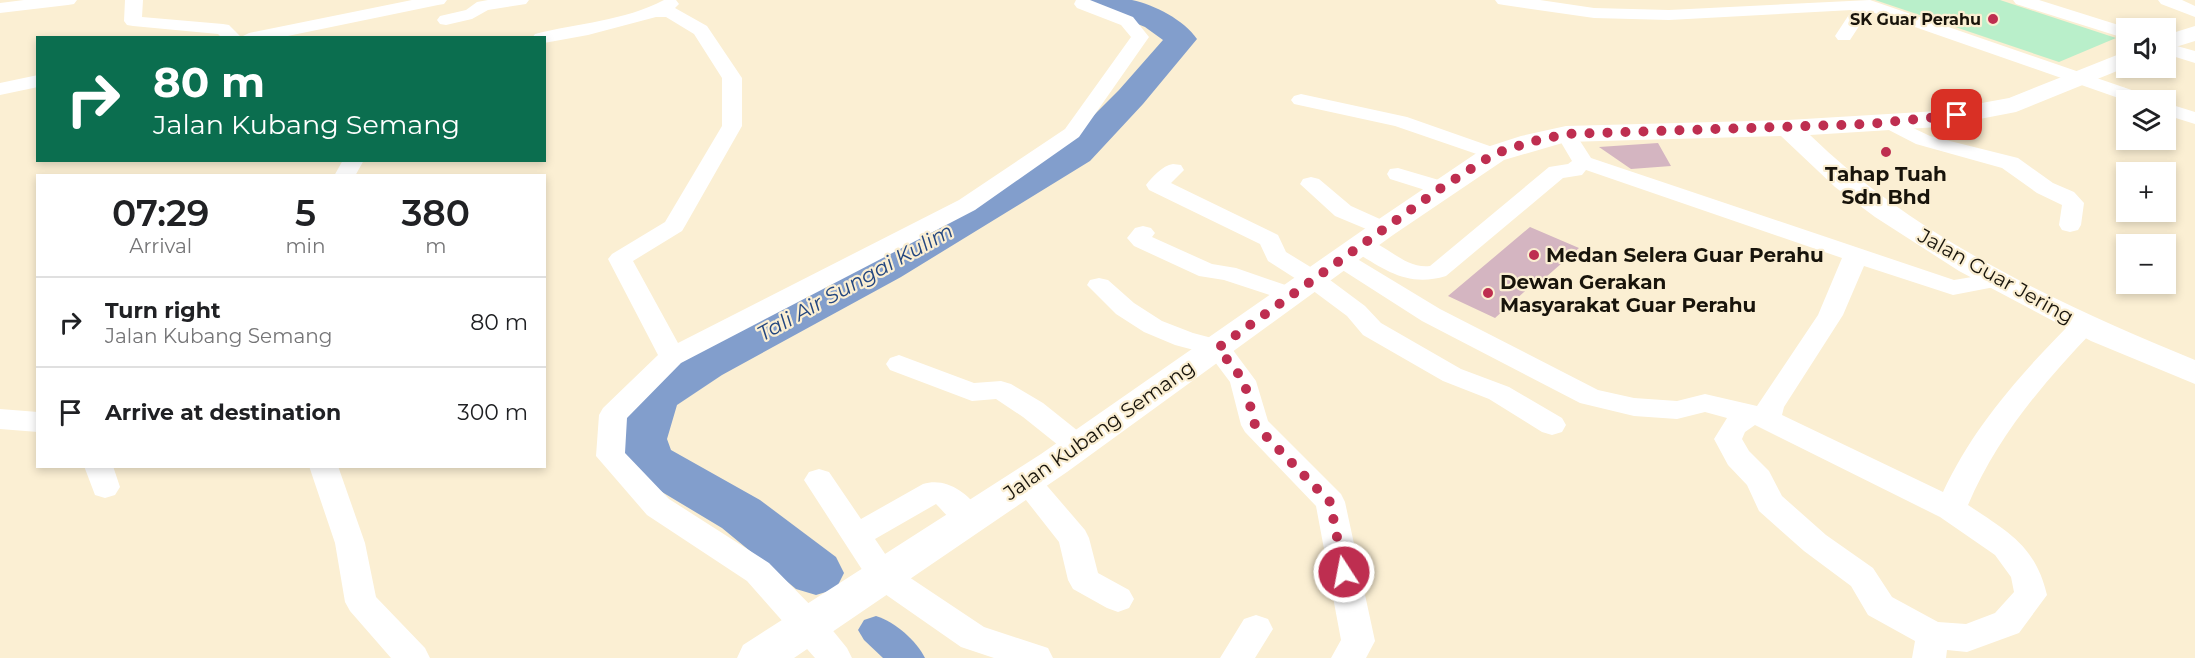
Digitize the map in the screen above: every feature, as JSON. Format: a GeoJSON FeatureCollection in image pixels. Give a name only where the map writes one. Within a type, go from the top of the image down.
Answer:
{"type":"FeatureCollection","features":[{"type":"Feature","properties":{"kind":"main road"},"geometry":{"type":"LineString","coordinates":[[2176,40],[2195,33]]}},
{"type":"Feature","properties":{"kind":"main road","name":"Jalan Kubang Semang"},"geometry":{"type":"LineString","coordinates":[[759,658],[1078,446],[1361,244],[1494,154],[1530,142],[1566,134],[1788,128],[1938,118],[2016,104],[2116,62]]}},
{"type":"Feature","properties":{"kind":"main road","name":"Jalan Guar Jering"},"geometry":{"type":"LineString","coordinates":[[1788,128],[1843,179],[1911,229],[1996,280],[2137,350],[2195,373]]}},
{"type":"Feature","properties":{"kind":"street"},"geometry":{"type":"LineString","coordinates":[[0,8],[68,0]]}},
{"type":"Feature","properties":{"kind":"street"},"geometry":{"type":"LineString","coordinates":[[134,0],[132,21],[223,29],[231,36]]}},
{"type":"Feature","properties":{"kind":"street"},"geometry":{"type":"LineString","coordinates":[[259,36],[439,0],[445,29],[483,6],[520,0]]}},
{"type":"Feature","properties":{"kind":"street"},"geometry":{"type":"LineString","coordinates":[[546,37],[588,30],[655,12],[682,0]]}},
{"type":"Feature","properties":{"kind":"street"},"geometry":{"type":"LineString","coordinates":[[1504,0],[1669,15],[1865,4],[2116,91]]}},
{"type":"Feature","properties":{"kind":"street"},"geometry":{"type":"LineString","coordinates":[[2022,0],[2116,30]]}},
{"type":"Feature","properties":{"kind":"street"},"geometry":{"type":"LineString","coordinates":[[2167,0],[2195,12]]}},
{"type":"Feature","properties":{"kind":"street"},"geometry":{"type":"LineString","coordinates":[[835,658],[758,572],[658,507],[610,456],[613,416],[672,357],[967,205],[1072,133],[1140,37],[1127,21],[1083,4],[1083,1]]}},
{"type":"Feature","properties":{"kind":"street"},"geometry":{"type":"LineString","coordinates":[[1844,36],[1865,4]]}},
{"type":"Feature","properties":{"kind":"street"},"geometry":{"type":"LineString","coordinates":[[0,18],[23,6]]}},
{"type":"Feature","properties":{"kind":"street"},"geometry":{"type":"LineString","coordinates":[[655,12],[669,12],[701,30],[732,78],[732,126],[699,187],[674,226],[620,259],[672,357]]}},
{"type":"Feature","properties":{"kind":"street"},"geometry":{"type":"LineString","coordinates":[[2176,51],[2195,57]]}},
{"type":"Feature","properties":{"kind":"street"},"geometry":{"type":"LineString","coordinates":[[0,89],[36,81]]}},
{"type":"Feature","properties":{"kind":"street"},"geometry":{"type":"LineString","coordinates":[[1301,100],[1400,121],[1494,154]]}},
{"type":"Feature","properties":{"kind":"street"},"geometry":{"type":"LineString","coordinates":[[2176,112],[2195,118]]}},
{"type":"Feature","properties":{"kind":"street"},"geometry":{"type":"LineString","coordinates":[[1890,123],[1923,140],[2010,163],[2046,188],[2066,197],[2073,203],[2070,225]]}},
{"type":"Feature","properties":{"kind":"street"},"geometry":{"type":"LineString","coordinates":[[1566,134],[1583,162],[1953,288]]}},
{"type":"Feature","properties":{"kind":"street"},"geometry":{"type":"LineString","coordinates":[[1361,244],[1410,273],[1429,276],[1557,172],[1574,170],[1583,162]]}},
{"type":"Feature","properties":{"kind":"street"},"geometry":{"type":"LineString","coordinates":[[1173,170],[1158,185],[1270,240],[1276,256],[1302,287]]}},
{"type":"Feature","properties":{"kind":"street"},"geometry":{"type":"LineString","coordinates":[[1398,174],[1441,188]]}},
{"type":"Feature","properties":{"kind":"street"},"geometry":{"type":"LineString","coordinates":[[1311,184],[1343,211],[1361,244],[1431,315],[1590,397],[1634,407],[1677,410],[1705,403],[1759,417],[1951,509],[2006,547],[2026,573],[2031,595],[2007,623],[1967,638],[1931,647],[1880,606],[1862,577],[1815,543],[1770,503],[1759,479],[1738,459],[1728,439],[1733,427],[1759,417],[1771,406],[1828,319],[1851,271],[1855,255]]}},
{"type":"Feature","properties":{"kind":"street"},"geometry":{"type":"LineString","coordinates":[[1143,233],[1139,238],[1142,241],[1207,271],[1302,287],[1356,311],[1372,329],[1452,375],[1499,393],[1552,425]]}},
{"type":"Feature","properties":{"kind":"street"},"geometry":{"type":"LineString","coordinates":[[1918,296],[1996,280]]}},
{"type":"Feature","properties":{"kind":"street"},"geometry":{"type":"LineString","coordinates":[[1099,285],[1117,305],[1146,323],[1192,342],[1218,348],[1244,381],[1255,425],[1330,502],[1358,641],[1348,658]]}},
{"type":"Feature","properties":{"kind":"street"},"geometry":{"type":"LineString","coordinates":[[1951,509],[1962,481],[2002,418],[2039,370],[2085,324]]}},
{"type":"Feature","properties":{"kind":"street"},"geometry":{"type":"LineString","coordinates":[[899,364],[972,392],[1001,390],[1033,410],[1078,446]]}},
{"type":"Feature","properties":{"kind":"street"},"geometry":{"type":"LineString","coordinates":[[0,418],[36,422]]}},
{"type":"Feature","properties":{"kind":"street"},"geometry":{"type":"LineString","coordinates":[[324,468],[350,543],[361,602],[397,644],[413,658]]}},
{"type":"Feature","properties":{"kind":"street"},"geometry":{"type":"LineString","coordinates":[[819,480],[883,576],[973,637],[1036,658]]}},
{"type":"Feature","properties":{"kind":"street"},"geometry":{"type":"LineString","coordinates":[[1026,481],[1074,538],[1084,580],[1118,599]]}},
{"type":"Feature","properties":{"kind":"street"},"geometry":{"type":"LineString","coordinates":[[856,536],[933,492],[946,495],[970,519]]}},
{"type":"Feature","properties":{"kind":"street"},"geometry":{"type":"LineString","coordinates":[[1237,658],[1256,628]]}},
{"type":"Feature","properties":{"kind":"green space","name":"SK Guar Perahu"},"geometry":{"type":"Polygon","coordinates":[[[1875,0],[2000,0],[2116,38],[2059,62],[1875,0]]]}},
{"type":"Feature","properties":{"kind":"building"},"geometry":{"type":"Polygon","coordinates":[[[1658,143],[1671,166],[1631,169],[1599,147],[1658,143]]]}},
{"type":"Feature","properties":{"kind":"building"},"geometry":{"type":"Polygon","coordinates":[[[1530,227],[1579,248],[1537,285],[1534,283],[1495,318],[1448,296],[1530,227]]]}},
{"type":"Feature","properties":{"kind":"waterway","name":"Tali Air Sungai Kulim"},"geometry":{"type":"LineString","coordinates":[[816,573],[741,514],[650,461],[642,439],[656,397],[706,364],[886,268],[1077,153],[1131,97],[1181,39],[1156,20],[1104,0]]}},
{"type":"Feature","properties":{"kind":"waterway","name":"Tali Air Sungai Kulim"},"geometry":{"type":"LineString","coordinates":[[876,630],[907,658]]}},
{"type":"Feature","properties":{"kind":"place","name":"SK Guar Perahu"},"geometry":{"type":"Point","coordinates":[1993,19]}},
{"type":"Feature","properties":{"kind":"place","name":"Tahap Tuah Sdn Bhd"},"geometry":{"type":"Point","coordinates":[1886,152]}},
{"type":"Feature","properties":{"kind":"place","name":"Medan Selera Guar Perahu"},"geometry":{"type":"Point","coordinates":[1534,255]}},
{"type":"Feature","properties":{"kind":"place","name":"Dewan Gerakan Masyarakat Guar Perahu"},"geometry":{"type":"Point","coordinates":[1488,293]}},
{"type":"Feature","properties":{"kind":"route"},"geometry":{"type":"LineString","coordinates":[[1344,572],[1330,502],[1255,425],[1244,381],[1218,348],[1441,188],[1494,154],[1530,142],[1566,134],[1890,123],[1957,115]]}}]}
